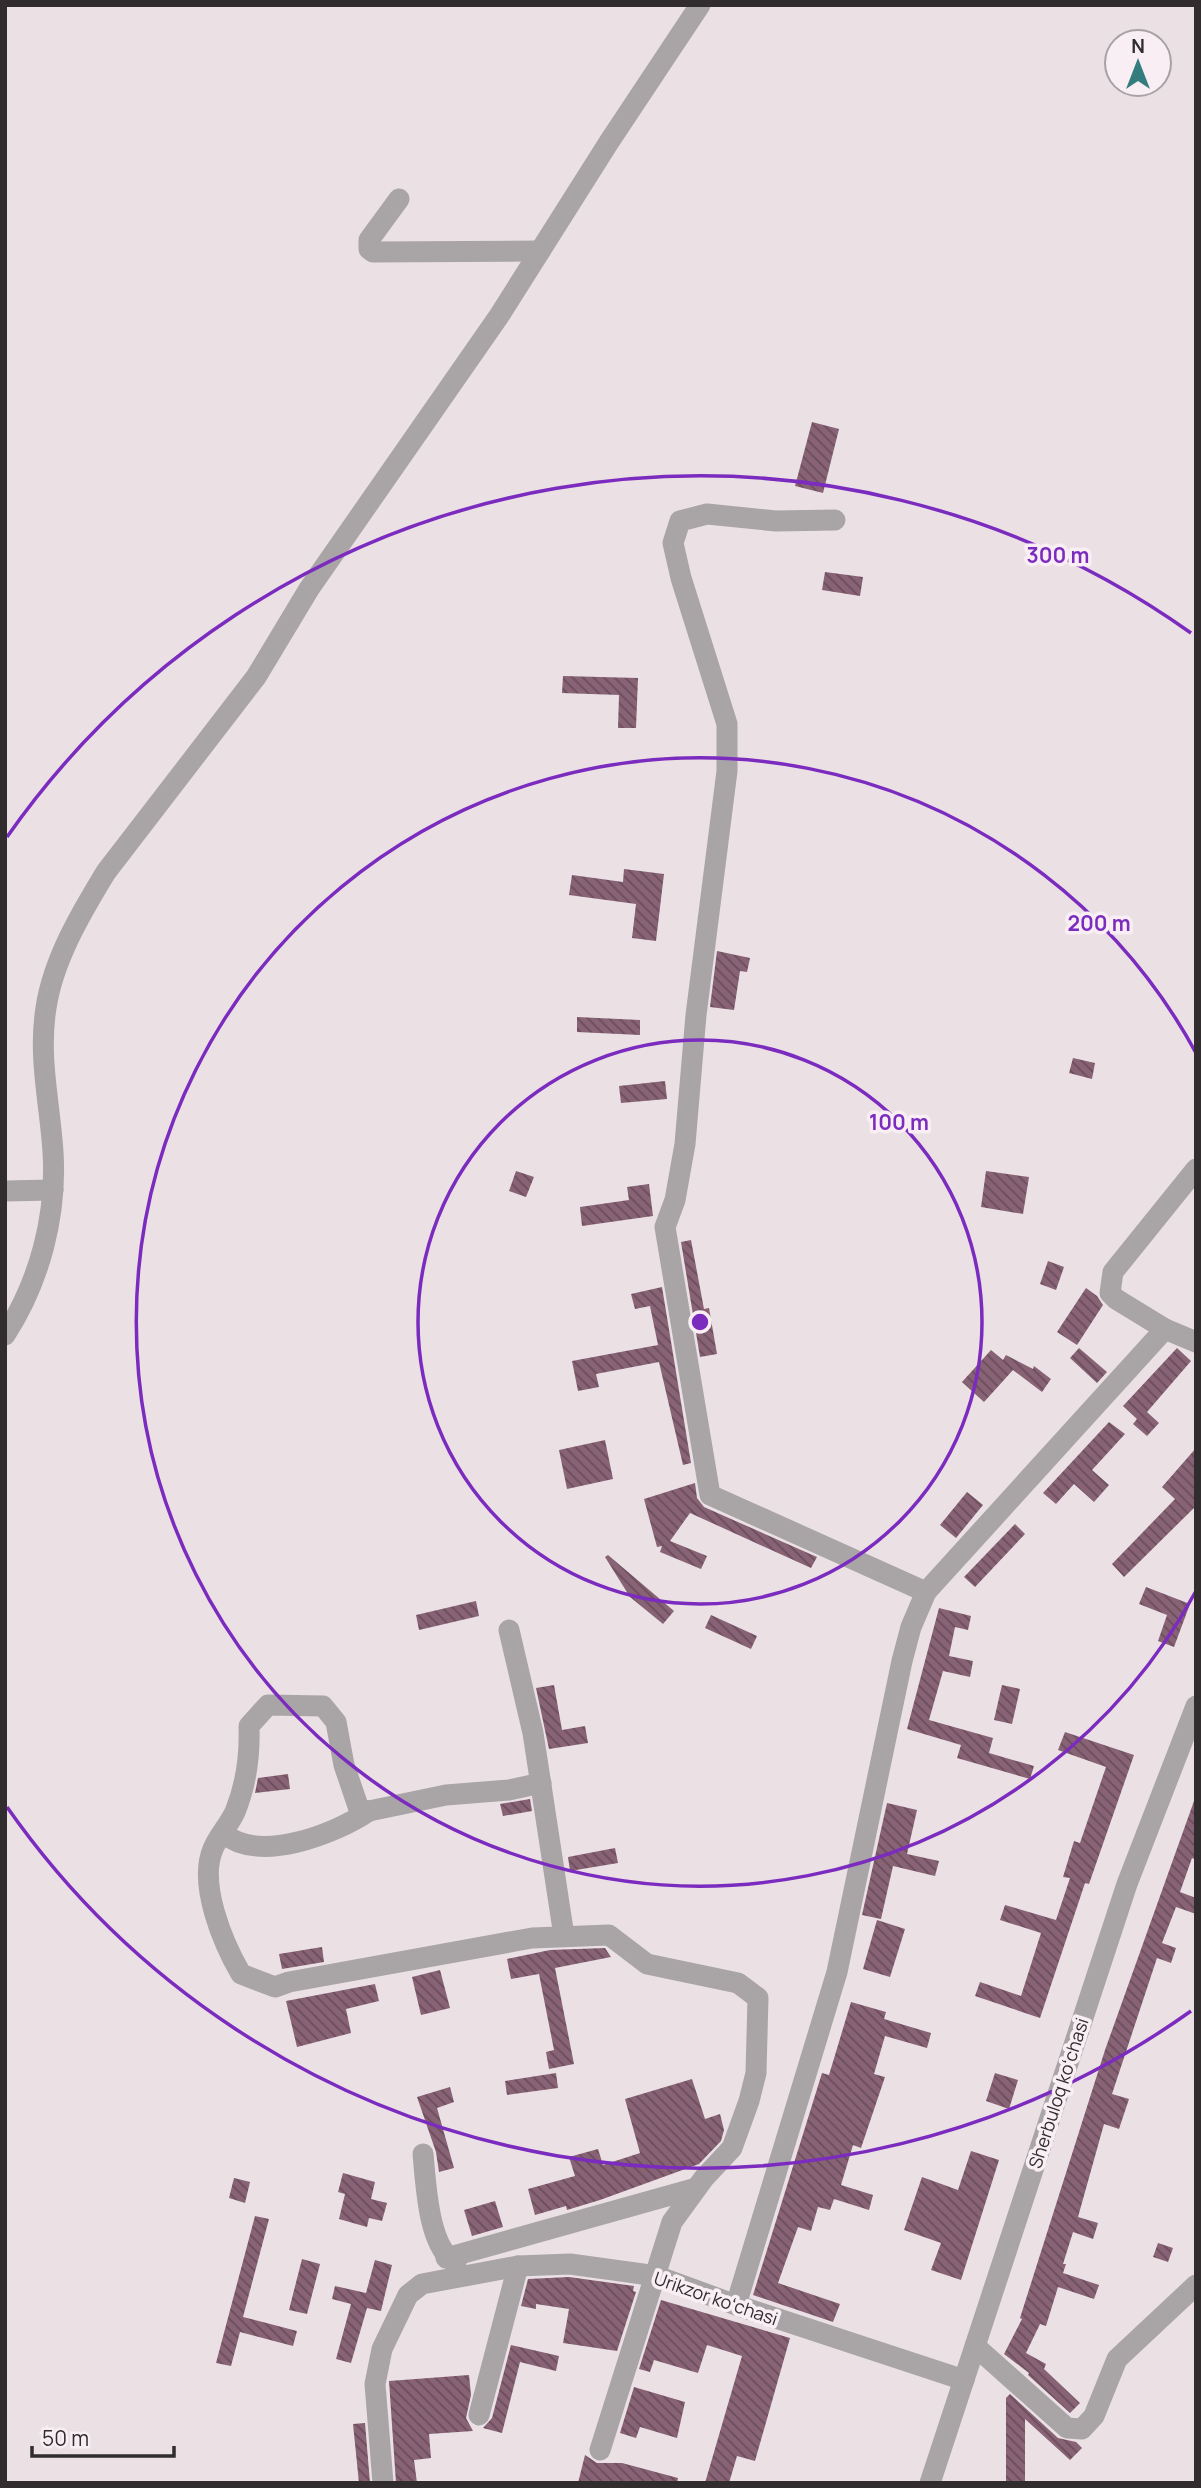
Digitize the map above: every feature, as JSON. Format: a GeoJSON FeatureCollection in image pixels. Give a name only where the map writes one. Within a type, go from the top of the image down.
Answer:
{"type":"FeatureCollection","features":[{"type":"Feature","properties":{"kind":"street"},"geometry":{"type":"LineString","coordinates":[[5,1335],[33,1279],[47,1234],[53,1190],[53,1150],[43,1077],[45,1011],[56,970],[89,901],[106,873],[256,677],[309,589],[426,424],[700,5]]}},
{"type":"Feature","properties":{"kind":"street"},"geometry":{"type":"LineString","coordinates":[[399,199],[369,240],[369,249],[373,252],[540,251]]}},
{"type":"Feature","properties":{"kind":"street"},"geometry":{"type":"LineString","coordinates":[[835,520],[776,521],[707,514],[680,521],[673,543],[681,578],[727,724],[727,771],[696,1015],[685,1144],[675,1200],[665,1227],[710,1495],[926,1592]]}},
{"type":"Feature","properties":{"kind":"street"},"geometry":{"type":"LineString","coordinates":[[1196,1169],[1113,1272],[1109,1283],[1110,1293],[1116,1299],[1165,1329],[1196,1342]]}},
{"type":"Feature","properties":{"kind":"street"},"geometry":{"type":"LineString","coordinates":[[5,1191],[53,1190]]}},
{"type":"Feature","properties":{"kind":"street"},"geometry":{"type":"LineString","coordinates":[[736,2305],[837,1972],[902,1661],[911,1627],[926,1592],[1165,1329]]}},
{"type":"Feature","properties":{"kind":"street"},"geometry":{"type":"LineString","coordinates":[[509,1630],[524,1686],[564,1936]]}},
{"type":"Feature","properties":{"kind":"street"},"geometry":{"type":"LineString","coordinates":[[541,1783],[509,1790],[446,1795],[369,1811],[359,1809],[344,1765],[337,1721],[323,1706],[268,1705],[249,1726],[250,1757],[235,1811],[212,1850],[208,1877],[217,1919],[229,1953],[241,1974],[258,1983],[275,1987],[289,1982],[532,1938],[610,1935],[647,1964],[738,1983],[758,1998],[756,2073],[750,2101],[732,2148],[696,2188],[672,2221],[657,2276],[600,2450]]}},
{"type":"Feature","properties":{"kind":"street","name":"Sherbuloq koʻchasi"},"geometry":{"type":"LineString","coordinates":[[930,2483],[1127,1884],[1196,1706]]}},
{"type":"Feature","properties":{"kind":"street"},"geometry":{"type":"LineString","coordinates":[[223,1833],[234,1842],[258,1846],[301,1842],[346,1827],[369,1811]]}},
{"type":"Feature","properties":{"kind":"street"},"geometry":{"type":"LineString","coordinates":[[424,2154],[436,2234],[446,2258],[477,2274]]}},
{"type":"Feature","properties":{"kind":"street"},"geometry":{"type":"LineString","coordinates":[[446,2258],[696,2188]]}},
{"type":"Feature","properties":{"kind":"street","name":"Urikzor koʻchasi"},"geometry":{"type":"LineString","coordinates":[[383,2483],[374,2398],[382,2349],[408,2295],[422,2284],[517,2266],[570,2264],[657,2276],[736,2305],[964,2380]]}},
{"type":"Feature","properties":{"kind":"street"},"geometry":{"type":"LineString","coordinates":[[479,2415],[517,2266]]}},
{"type":"Feature","properties":{"kind":"street"},"geometry":{"type":"LineString","coordinates":[[975,2346],[1068,2428],[1082,2429],[1094,2416],[1118,2359],[1196,2285]]}},
{"type":"Feature","properties":{"kind":"building"},"geometry":{"type":"Polygon","coordinates":[[[812,422],[839,429],[823,493],[795,486],[812,422]]]}},
{"type":"Feature","properties":{"kind":"building"},"geometry":{"type":"Polygon","coordinates":[[[825,572],[863,577],[860,596],[822,590],[825,572]]]}},
{"type":"Feature","properties":{"kind":"building"},"geometry":{"type":"Polygon","coordinates":[[[563,676],[638,678],[636,728],[618,728],[619,695],[562,693],[563,676]]]}},
{"type":"Feature","properties":{"kind":"building"},"geometry":{"type":"Polygon","coordinates":[[[624,869],[664,874],[656,941],[632,938],[636,904],[569,895],[572,875],[623,882],[624,869]]]}},
{"type":"Feature","properties":{"kind":"building"},"geometry":{"type":"Polygon","coordinates":[[[1073,914],[1093,917],[1090,932],[1071,929],[1073,914]]]}},
{"type":"Feature","properties":{"kind":"building"},"geometry":{"type":"Polygon","coordinates":[[[717,951],[750,958],[747,972],[740,971],[734,1010],[710,1007],[717,951]]]}},
{"type":"Feature","properties":{"kind":"building"},"geometry":{"type":"Polygon","coordinates":[[[577,1017],[640,1020],[640,1035],[577,1032],[577,1017]]]}},
{"type":"Feature","properties":{"kind":"building"},"geometry":{"type":"Polygon","coordinates":[[[1073,1058],[1095,1063],[1092,1079],[1069,1073],[1073,1058]]]}},
{"type":"Feature","properties":{"kind":"building"},"geometry":{"type":"Polygon","coordinates":[[[665,1081],[667,1099],[621,1103],[619,1086],[665,1081]]]}},
{"type":"Feature","properties":{"kind":"building"},"geometry":{"type":"Polygon","coordinates":[[[516,1171],[534,1177],[526,1197],[509,1191],[516,1171]]]}},
{"type":"Feature","properties":{"kind":"building"},"geometry":{"type":"Polygon","coordinates":[[[986,1171],[1029,1177],[1023,1214],[981,1207],[986,1171]]]}},
{"type":"Feature","properties":{"kind":"building"},"geometry":{"type":"Polygon","coordinates":[[[649,1184],[653,1216],[582,1226],[580,1207],[629,1200],[627,1187],[649,1184]]]}},
{"type":"Feature","properties":{"kind":"building"},"geometry":{"type":"Polygon","coordinates":[[[691,1240],[704,1309],[709,1308],[717,1354],[700,1357],[681,1242],[691,1240]]]}},
{"type":"Feature","properties":{"kind":"building"},"geometry":{"type":"Polygon","coordinates":[[[1048,1261],[1064,1267],[1056,1290],[1040,1284],[1048,1261]]]}},
{"type":"Feature","properties":{"kind":"building"},"geometry":{"type":"Polygon","coordinates":[[[662,1287],[691,1463],[683,1465],[659,1362],[596,1374],[599,1387],[578,1391],[572,1361],[658,1345],[650,1306],[635,1309],[631,1294],[662,1287]]]}},
{"type":"Feature","properties":{"kind":"building"},"geometry":{"type":"Polygon","coordinates":[[[1086,1288],[1097,1296],[1103,1305],[1077,1345],[1057,1332],[1086,1288]]]}},
{"type":"Feature","properties":{"kind":"building"},"geometry":{"type":"Polygon","coordinates":[[[1079,1348],[1107,1372],[1097,1383],[1070,1358],[1079,1348]]]}},
{"type":"Feature","properties":{"kind":"building"},"geometry":{"type":"Polygon","coordinates":[[[1177,1348],[1191,1361],[1147,1412],[1159,1423],[1147,1436],[1133,1424],[1137,1419],[1123,1406],[1177,1348]]]}},
{"type":"Feature","properties":{"kind":"building"},"geometry":{"type":"Polygon","coordinates":[[[991,1350],[1003,1360],[1006,1355],[1033,1369],[1034,1366],[1051,1379],[1042,1392],[1013,1370],[984,1402],[962,1382],[991,1350]]]}},
{"type":"Feature","properties":{"kind":"building"},"geometry":{"type":"Polygon","coordinates":[[[1109,1422],[1125,1434],[1092,1470],[1109,1485],[1094,1502],[1074,1484],[1056,1504],[1043,1493],[1109,1422]]]}},
{"type":"Feature","properties":{"kind":"building"},"geometry":{"type":"Polygon","coordinates":[[[605,1440],[613,1479],[567,1489],[559,1450],[605,1440]]]}},
{"type":"Feature","properties":{"kind":"building"},"geometry":{"type":"Polygon","coordinates":[[[1196,1448],[1196,1506],[1124,1577],[1112,1564],[1175,1499],[1162,1487],[1196,1448]]]}},
{"type":"Feature","properties":{"kind":"building"},"geometry":{"type":"Polygon","coordinates":[[[695,1483],[697,1498],[704,1507],[817,1557],[811,1568],[690,1513],[670,1541],[707,1556],[701,1569],[660,1552],[662,1546],[657,1547],[644,1499],[695,1483]]]}},
{"type":"Feature","properties":{"kind":"building"},"geometry":{"type":"Polygon","coordinates":[[[967,1492],[983,1505],[956,1538],[940,1525],[967,1492]]]}},
{"type":"Feature","properties":{"kind":"building"},"geometry":{"type":"Polygon","coordinates":[[[1015,1524],[1025,1534],[975,1587],[964,1577],[1015,1524]]]}},
{"type":"Feature","properties":{"kind":"building"},"geometry":{"type":"Polygon","coordinates":[[[608,1555],[674,1611],[663,1624],[630,1597],[605,1557],[608,1555]]]}},
{"type":"Feature","properties":{"kind":"building"},"geometry":{"type":"Polygon","coordinates":[[[1146,1587],[1190,1604],[1174,1647],[1158,1641],[1167,1615],[1139,1604],[1146,1587]]]}},
{"type":"Feature","properties":{"kind":"building"},"geometry":{"type":"Polygon","coordinates":[[[476,1601],[479,1616],[419,1630],[416,1615],[476,1601]]]}},
{"type":"Feature","properties":{"kind":"building"},"geometry":{"type":"Polygon","coordinates":[[[939,1608],[971,1616],[968,1630],[955,1627],[949,1656],[973,1661],[970,1677],[943,1671],[929,1720],[993,1738],[989,1753],[1034,1766],[1030,1779],[957,1758],[961,1745],[907,1729],[939,1608]]]}},
{"type":"Feature","properties":{"kind":"building"},"geometry":{"type":"Polygon","coordinates":[[[711,1615],[757,1636],[751,1649],[705,1628],[711,1615]]]}},
{"type":"Feature","properties":{"kind":"building"},"geometry":{"type":"Polygon","coordinates":[[[554,1685],[562,1730],[585,1726],[588,1743],[549,1749],[536,1688],[554,1685]]]}},
{"type":"Feature","properties":{"kind":"building"},"geometry":{"type":"Polygon","coordinates":[[[1002,1685],[1020,1689],[1012,1724],[994,1720],[1002,1685]]]}},
{"type":"Feature","properties":{"kind":"building"},"geometry":{"type":"Polygon","coordinates":[[[1065,1732],[1134,1755],[1089,1884],[1085,1883],[1040,2018],[975,1996],[980,1982],[1021,1996],[1041,1933],[1000,1920],[1005,1905],[1056,1920],[1070,1878],[1063,1877],[1074,1841],[1080,1843],[1106,1767],[1058,1750],[1065,1732]]]}},
{"type":"Feature","properties":{"kind":"building"},"geometry":{"type":"Polygon","coordinates":[[[288,1774],[290,1789],[255,1793],[258,1778],[288,1774]]]}},
{"type":"Feature","properties":{"kind":"building"},"geometry":{"type":"Polygon","coordinates":[[[530,1799],[532,1811],[503,1816],[500,1804],[530,1799]]]}},
{"type":"Feature","properties":{"kind":"building"},"geometry":{"type":"Polygon","coordinates":[[[1194,1801],[1196,1860],[1192,1858],[1180,1892],[1196,1898],[1196,1914],[1176,1907],[1162,1943],[1176,1948],[1171,1963],[1157,1958],[1112,2094],[1129,2099],[1119,2129],[1104,2124],[1078,2217],[1098,2223],[1093,2239],[1073,2232],[1063,2264],[1066,2264],[1063,2273],[1099,2285],[1094,2299],[1058,2287],[1046,2326],[1040,2324],[1026,2353],[1046,2364],[1044,2369],[1080,2403],[1070,2413],[1028,2375],[1029,2373],[1004,2354],[1022,2319],[1020,2318],[1105,2050],[1194,1801]]]}},
{"type":"Feature","properties":{"kind":"building"},"geometry":{"type":"Polygon","coordinates":[[[887,1803],[917,1810],[907,1854],[939,1861],[935,1876],[893,1866],[881,1919],[862,1915],[887,1803]]]}},
{"type":"Feature","properties":{"kind":"building"},"geometry":{"type":"Polygon","coordinates":[[[615,1848],[618,1863],[570,1871],[568,1857],[615,1848]]]}},
{"type":"Feature","properties":{"kind":"building"},"geometry":{"type":"Polygon","coordinates":[[[877,1920],[905,1929],[890,1977],[863,1969],[877,1920]]]}},
{"type":"Feature","properties":{"kind":"building"},"geometry":{"type":"Polygon","coordinates":[[[322,1947],[324,1962],[282,1969],[279,1954],[322,1947]]]}},
{"type":"Feature","properties":{"kind":"building"},"geometry":{"type":"Polygon","coordinates":[[[605,1948],[611,1957],[555,1968],[574,2064],[549,2069],[546,2052],[554,2050],[539,1974],[511,1979],[507,1959],[550,1950],[605,1948]]]}},
{"type":"Feature","properties":{"kind":"building"},"geometry":{"type":"Polygon","coordinates":[[[440,1970],[450,2008],[421,2015],[412,1977],[440,1970]]]}},
{"type":"Feature","properties":{"kind":"building"},"geometry":{"type":"Polygon","coordinates":[[[375,1984],[379,2001],[346,2009],[351,2033],[297,2047],[286,2001],[375,1984]]]}},
{"type":"Feature","properties":{"kind":"building"},"geometry":{"type":"Polygon","coordinates":[[[851,2002],[886,2012],[884,2019],[931,2033],[927,2048],[885,2036],[874,2074],[885,2077],[861,2148],[853,2145],[841,2185],[873,2195],[869,2210],[834,2199],[830,2210],[818,2207],[811,2231],[798,2227],[778,2283],[840,2304],[833,2322],[753,2295],[822,2073],[829,2075],[851,2002]]]}},
{"type":"Feature","properties":{"kind":"building"},"geometry":{"type":"Polygon","coordinates":[[[556,2073],[558,2088],[507,2095],[505,2081],[556,2073]]]}},
{"type":"Feature","properties":{"kind":"building"},"geometry":{"type":"Polygon","coordinates":[[[995,2073],[1018,2080],[1009,2109],[986,2101],[995,2073]]]}},
{"type":"Feature","properties":{"kind":"building"},"geometry":{"type":"Polygon","coordinates":[[[692,2079],[705,2119],[720,2114],[724,2130],[721,2141],[699,2164],[600,2200],[567,2210],[566,2206],[535,2215],[528,2189],[575,2176],[569,2157],[598,2149],[603,2165],[640,2153],[625,2099],[692,2079]]]}},
{"type":"Feature","properties":{"kind":"building"},"geometry":{"type":"Polygon","coordinates":[[[450,2087],[454,2102],[437,2108],[454,2168],[439,2172],[436,2152],[417,2097],[450,2087]]]}},
{"type":"Feature","properties":{"kind":"building"},"geometry":{"type":"Polygon","coordinates":[[[971,2151],[999,2160],[961,2280],[931,2270],[941,2243],[904,2230],[922,2177],[958,2190],[971,2151]]]}},
{"type":"Feature","properties":{"kind":"building"},"geometry":{"type":"Polygon","coordinates":[[[343,2173],[375,2182],[371,2199],[387,2203],[382,2221],[369,2218],[367,2227],[339,2219],[345,2194],[338,2192],[343,2173]]]}},
{"type":"Feature","properties":{"kind":"building"},"geometry":{"type":"Polygon","coordinates":[[[234,2178],[250,2182],[245,2203],[229,2198],[234,2178]]]}},
{"type":"Feature","properties":{"kind":"building"},"geometry":{"type":"Polygon","coordinates":[[[495,2201],[503,2227],[472,2236],[464,2210],[495,2201]]]}},
{"type":"Feature","properties":{"kind":"building"},"geometry":{"type":"Polygon","coordinates":[[[255,2216],[269,2219],[243,2317],[297,2331],[293,2346],[240,2332],[231,2366],[216,2363],[255,2216]]]}},
{"type":"Feature","properties":{"kind":"building"},"geometry":{"type":"Polygon","coordinates":[[[1158,2243],[1173,2248],[1168,2262],[1153,2257],[1158,2243]]]}},
{"type":"Feature","properties":{"kind":"building"},"geometry":{"type":"Polygon","coordinates":[[[302,2259],[320,2264],[307,2314],[289,2310],[302,2259]]]}},
{"type":"Feature","properties":{"kind":"building"},"geometry":{"type":"Polygon","coordinates":[[[375,2260],[392,2265],[381,2311],[367,2308],[351,2363],[336,2359],[351,2304],[332,2299],[335,2286],[366,2293],[375,2260]]]}},
{"type":"Feature","properties":{"kind":"building"},"geometry":{"type":"Polygon","coordinates":[[[569,2277],[634,2286],[633,2291],[636,2292],[617,2351],[563,2343],[569,2309],[536,2304],[536,2309],[521,2306],[528,2279],[569,2277]]]}},
{"type":"Feature","properties":{"kind":"building"},"geometry":{"type":"Polygon","coordinates":[[[661,2300],[790,2338],[755,2461],[737,2456],[729,2483],[705,2483],[742,2356],[707,2345],[698,2373],[654,2360],[650,2372],[639,2369],[661,2300]]]}},
{"type":"Feature","properties":{"kind":"building"},"geometry":{"type":"Polygon","coordinates":[[[511,2345],[559,2356],[556,2371],[520,2362],[502,2433],[483,2428],[492,2418],[511,2345]]]}},
{"type":"Feature","properties":{"kind":"building"},"geometry":{"type":"Polygon","coordinates":[[[469,2375],[471,2395],[466,2418],[473,2431],[429,2434],[431,2458],[414,2460],[417,2483],[396,2483],[389,2381],[469,2375]]]}},
{"type":"Feature","properties":{"kind":"building"},"geometry":{"type":"Polygon","coordinates":[[[634,2387],[685,2402],[677,2438],[640,2427],[636,2438],[620,2433],[634,2387]]]}},
{"type":"Feature","properties":{"kind":"building"},"geometry":{"type":"Polygon","coordinates":[[[1010,2394],[1058,2438],[1076,2442],[1082,2448],[1070,2460],[1025,2419],[1025,2483],[1006,2483],[1006,2398],[1010,2394]]]}},
{"type":"Feature","properties":{"kind":"building"},"geometry":{"type":"Polygon","coordinates":[[[365,2423],[370,2483],[359,2483],[353,2424],[365,2423]]]}},
{"type":"Feature","properties":{"kind":"building"},"geometry":{"type":"Polygon","coordinates":[[[585,2455],[597,2463],[622,2463],[678,2478],[677,2483],[578,2483],[585,2455]]]}}]}
